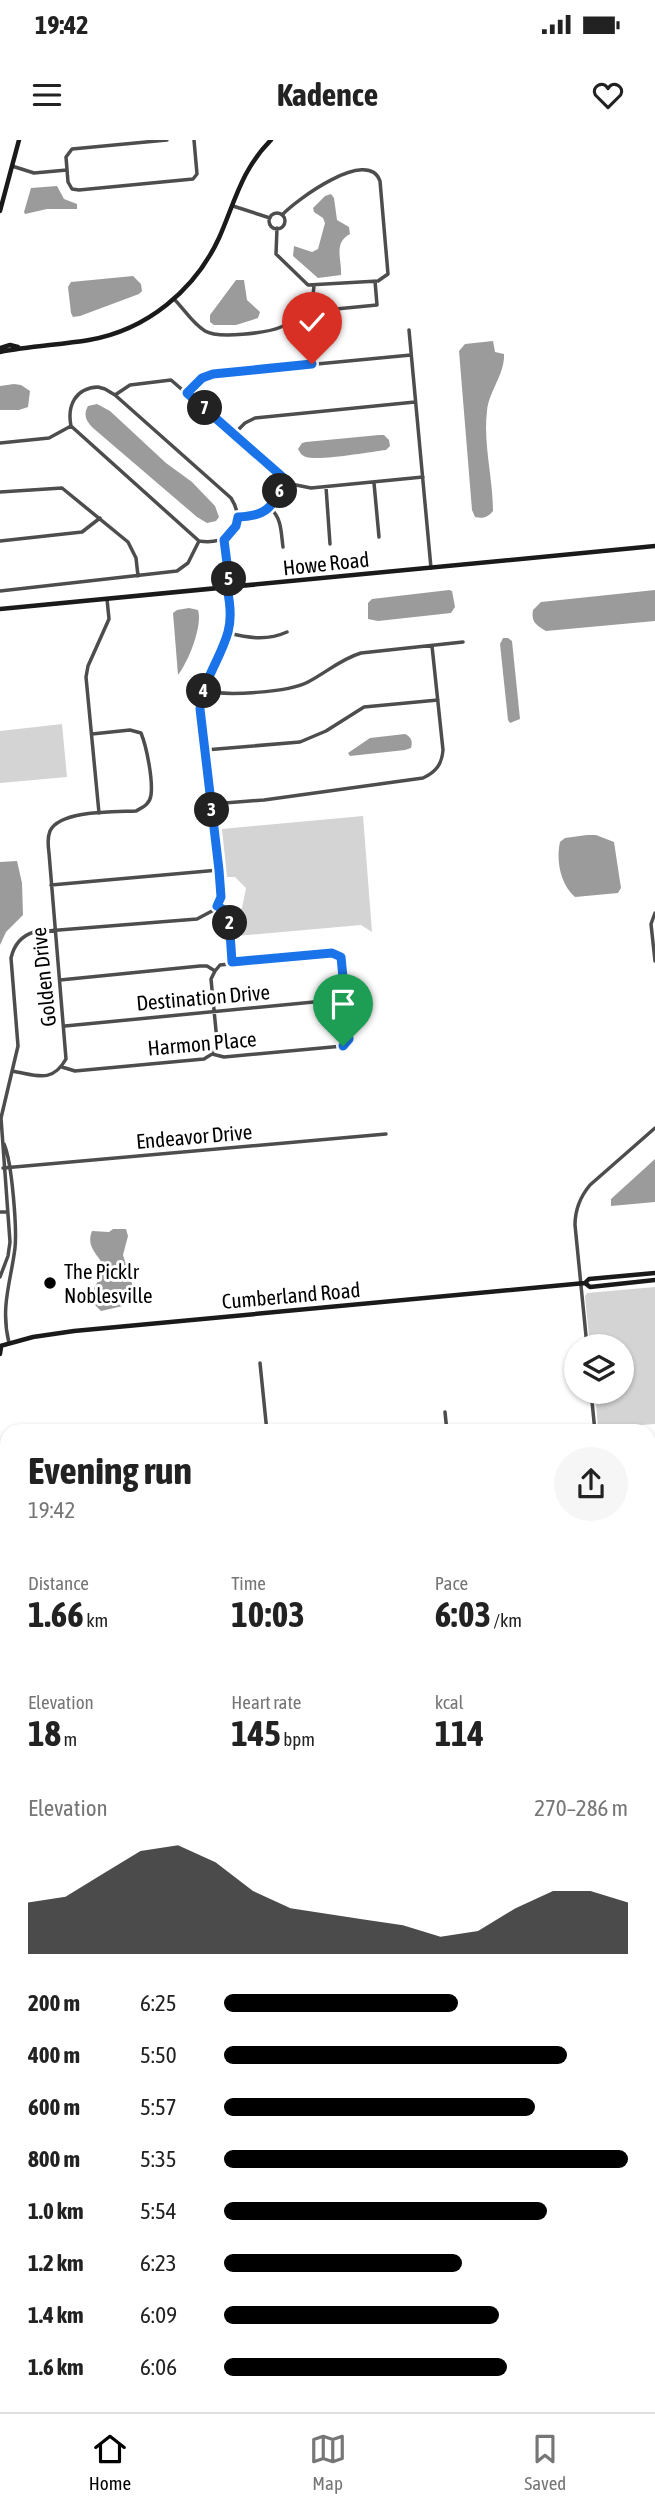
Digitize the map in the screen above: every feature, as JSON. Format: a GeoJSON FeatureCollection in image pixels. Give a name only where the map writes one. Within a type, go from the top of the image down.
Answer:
{"type":"FeatureCollection","features":[{"type":"Feature","properties":{"kind":"street"},"geometry":{"type":"LineString","coordinates":[[0,211],[19,140]]}},
{"type":"Feature","properties":{"kind":"street"},"geometry":{"type":"LineString","coordinates":[[166,140],[72,149],[66,155],[69,184],[76,190],[193,179],[197,174],[194,140]]}},
{"type":"Feature","properties":{"kind":"street"},"geometry":{"type":"LineString","coordinates":[[0,350],[10,345],[18,348],[103,337],[135,325],[174,299],[208,259],[249,167],[271,140]]}},
{"type":"Feature","properties":{"kind":"street"},"geometry":{"type":"LineString","coordinates":[[12,166],[34,173],[67,170]]}},
{"type":"Feature","properties":{"kind":"street"},"geometry":{"type":"LineString","coordinates":[[277,228],[276,254],[306,283],[313,286],[375,281],[385,278],[389,270],[379,179],[375,173],[366,171],[341,174],[299,199],[282,215]]}},
{"type":"Feature","properties":{"kind":"street"},"geometry":{"type":"LineString","coordinates":[[231,205],[270,218]]}},
{"type":"Feature","properties":{"kind":"street"},"geometry":{"type":"LineString","coordinates":[[270,218],[275,214],[282,215]]}},
{"type":"Feature","properties":{"kind":"street"},"geometry":{"type":"LineString","coordinates":[[277,228],[284,224],[282,215]]}},
{"type":"Feature","properties":{"kind":"street"},"geometry":{"type":"LineString","coordinates":[[270,218],[271,225],[277,228]]}},
{"type":"Feature","properties":{"kind":"street"},"geometry":{"type":"LineString","coordinates":[[303,312],[377,305],[375,281]]}},
{"type":"Feature","properties":{"kind":"street"},"geometry":{"type":"LineString","coordinates":[[174,299],[198,326],[213,335],[275,329],[286,325],[313,304],[313,286]]}},
{"type":"Feature","properties":{"kind":"street"},"geometry":{"type":"LineString","coordinates":[[409,330],[431,568]]}},
{"type":"Feature","properties":{"kind":"street"},"geometry":{"type":"LineString","coordinates":[[187,393],[202,378],[213,374],[411,355]]}},
{"type":"Feature","properties":{"kind":"street"},"geometry":{"type":"LineString","coordinates":[[115,395],[130,385],[167,380],[174,382],[286,480],[299,487],[326,487],[423,477]]}},
{"type":"Feature","properties":{"kind":"street"},"geometry":{"type":"LineString","coordinates":[[91,388],[105,389],[115,395],[231,498],[237,508],[238,517],[236,526],[224,540],[209,543],[199,541],[71,426],[69,417],[72,402],[78,394],[91,388]]}},
{"type":"Feature","properties":{"kind":"street"},"geometry":{"type":"LineString","coordinates":[[235,433],[255,418],[415,402]]}},
{"type":"Feature","properties":{"kind":"street"},"geometry":{"type":"LineString","coordinates":[[0,443],[49,438],[71,426]]}},
{"type":"Feature","properties":{"kind":"street"},"geometry":{"type":"LineString","coordinates":[[238,517],[261,514],[269,508],[286,480]]}},
{"type":"Feature","properties":{"kind":"street"},"geometry":{"type":"LineString","coordinates":[[374,483],[379,537]]}},
{"type":"Feature","properties":{"kind":"street"},"geometry":{"type":"LineString","coordinates":[[326,487],[330,544]]}},
{"type":"Feature","properties":{"kind":"street"},"geometry":{"type":"LineString","coordinates":[[0,492],[62,488],[131,547],[136,558],[138,576]]}},
{"type":"Feature","properties":{"kind":"street"},"geometry":{"type":"LineString","coordinates":[[269,508],[274,511],[281,524],[283,547]]}},
{"type":"Feature","properties":{"kind":"street"},"geometry":{"type":"LineString","coordinates":[[0,541],[82,532],[100,518]]}},
{"type":"Feature","properties":{"kind":"street"},"geometry":{"type":"LineString","coordinates":[[9,1343],[3,1331],[1,1294],[15,1247],[3,1142],[2,1106],[18,1046],[11,958],[13,949],[26,935],[197,919],[206,916],[217,906],[221,897],[219,870],[200,709],[204,690],[228,633],[229,588],[224,540]]}},
{"type":"Feature","properties":{"kind":"street"},"geometry":{"type":"LineString","coordinates":[[0,590],[167,574],[183,568],[199,541]]}},
{"type":"Feature","properties":{"kind":"street","name":"Howe Road"},"geometry":{"type":"LineString","coordinates":[[0,609],[655,546]]}},
{"type":"Feature","properties":{"kind":"street"},"geometry":{"type":"LineString","coordinates":[[92,734],[130,730],[141,733],[146,744],[151,797],[146,806],[136,811],[99,813],[86,677],[109,620],[107,599]]}},
{"type":"Feature","properties":{"kind":"street"},"geometry":{"type":"LineString","coordinates":[[228,633],[253,639],[287,632]]}},
{"type":"Feature","properties":{"kind":"street"},"geometry":{"type":"LineString","coordinates":[[204,690],[224,694],[293,687],[307,683],[353,655],[463,642]]}},
{"type":"Feature","properties":{"kind":"street"},"geometry":{"type":"LineString","coordinates":[[212,804],[264,800],[423,778],[436,770],[442,760],[443,750],[432,646]]}},
{"type":"Feature","properties":{"kind":"street"},"geometry":{"type":"LineString","coordinates":[[205,750],[300,742],[326,731],[364,707],[438,700]]}},
{"type":"Feature","properties":{"kind":"street","name":"Golden Drive"},"geometry":{"type":"LineString","coordinates":[[62,1067],[66,1059],[65,1026],[54,931],[48,840],[51,829],[66,817],[99,813]]}},
{"type":"Feature","properties":{"kind":"street"},"geometry":{"type":"LineString","coordinates":[[51,885],[219,870]]}},
{"type":"Feature","properties":{"kind":"street"},"geometry":{"type":"LineString","coordinates":[[217,906],[226,911],[229,918],[232,962]]}},
{"type":"Feature","properties":{"kind":"street"},"geometry":{"type":"LineString","coordinates":[[655,913],[651,924],[655,961]]}},
{"type":"Feature","properties":{"kind":"street"},"geometry":{"type":"LineString","coordinates":[[212,1054],[217,1041],[211,979],[220,965],[332,953],[341,957],[345,999]]}},
{"type":"Feature","properties":{"kind":"street"},"geometry":{"type":"LineString","coordinates":[[60,980],[200,966],[207,966],[215,971]]}},
{"type":"Feature","properties":{"kind":"street","name":"Destination Drive"},"geometry":{"type":"LineString","coordinates":[[65,1026],[345,999]]}},
{"type":"Feature","properties":{"kind":"street","name":"Harmon Place"},"geometry":{"type":"LineString","coordinates":[[62,1067],[67,1070],[88,1069],[204,1059],[212,1054],[224,1057],[340,1046],[346,1044],[349,1039],[345,999]]}},
{"type":"Feature","properties":{"kind":"street"},"geometry":{"type":"LineString","coordinates":[[12,1070],[41,1077],[57,1073],[62,1067]]}},
{"type":"Feature","properties":{"kind":"street"},"geometry":{"type":"LineString","coordinates":[[586,1334],[575,1225],[577,1210],[582,1196],[595,1181],[655,1128]]}},
{"type":"Feature","properties":{"kind":"street","name":"Endeavor Drive"},"geometry":{"type":"LineString","coordinates":[[6,1168],[386,1135]]}},
{"type":"Feature","properties":{"kind":"street"},"geometry":{"type":"LineString","coordinates":[[0,1277],[9,1247],[6,1168]]}},
{"type":"Feature","properties":{"kind":"street"},"geometry":{"type":"LineString","coordinates":[[0,1212],[7,1212]]}},
{"type":"Feature","properties":{"kind":"street","name":"Cumberland Road"},"geometry":{"type":"LineString","coordinates":[[0,1354],[1,1345],[74,1331],[583,1283],[589,1279],[655,1273]]}},
{"type":"Feature","properties":{"kind":"street","name":"Cumberland Road"},"geometry":{"type":"LineString","coordinates":[[583,1283],[590,1287],[655,1280]]}},
{"type":"Feature","properties":{"kind":"street"},"geometry":{"type":"LineString","coordinates":[[260,1363],[266,1424]]}},
{"type":"Feature","properties":{"kind":"street"},"geometry":{"type":"LineString","coordinates":[[592,1404],[594,1424]]}},
{"type":"Feature","properties":{"kind":"street"},"geometry":{"type":"LineString","coordinates":[[445,1412],[446,1424]]}},
{"type":"Feature","properties":{"kind":"shaded area"},"geometry":{"type":"Polygon","coordinates":[[[57,186],[64,199],[77,204],[77,209],[47,209],[25,214],[31,188],[57,186]]]}},
{"type":"Feature","properties":{"kind":"shaded area"},"geometry":{"type":"Polygon","coordinates":[[[331,194],[337,220],[349,227],[350,234],[340,247],[341,275],[318,278],[293,256],[294,246],[312,252],[318,249],[325,223],[313,208],[325,196],[331,194]]]}},
{"type":"Feature","properties":{"kind":"shaded area"},"geometry":{"type":"Polygon","coordinates":[[[133,276],[141,284],[142,291],[139,294],[73,317],[68,287],[71,282],[133,276]]]}},
{"type":"Feature","properties":{"kind":"shaded area"},"geometry":{"type":"Polygon","coordinates":[[[236,280],[244,280],[247,300],[260,312],[258,318],[236,325],[214,325],[210,322],[210,315],[236,280]]]}},
{"type":"Feature","properties":{"kind":"shaded area"},"geometry":{"type":"Polygon","coordinates":[[[493,341],[495,352],[504,354],[504,361],[488,404],[486,423],[493,511],[486,517],[478,518],[472,510],[459,351],[465,344],[493,341]]]}},
{"type":"Feature","properties":{"kind":"shaded area"},"geometry":{"type":"Polygon","coordinates":[[[14,384],[30,391],[28,407],[0,410],[0,386],[14,384]]]}},
{"type":"Feature","properties":{"kind":"shaded area"},"geometry":{"type":"Polygon","coordinates":[[[97,404],[110,411],[166,463],[192,482],[215,506],[219,517],[216,521],[207,523],[197,517],[93,428],[87,420],[86,412],[88,406],[97,404]]]}},
{"type":"Feature","properties":{"kind":"shaded area"},"geometry":{"type":"Polygon","coordinates":[[[384,435],[390,446],[386,450],[313,458],[303,456],[298,449],[306,442],[384,435]]]}},
{"type":"Feature","properties":{"kind":"shaded area"},"geometry":{"type":"Polygon","coordinates":[[[655,590],[655,621],[546,631],[537,625],[533,618],[533,610],[541,602],[655,590]]]}},
{"type":"Feature","properties":{"kind":"shaded area"},"geometry":{"type":"Polygon","coordinates":[[[452,591],[455,607],[451,613],[378,621],[368,619],[368,603],[372,599],[452,591]]]}},
{"type":"Feature","properties":{"kind":"shaded area"},"geometry":{"type":"Polygon","coordinates":[[[189,608],[198,610],[197,634],[178,675],[173,613],[189,608]]]}},
{"type":"Feature","properties":{"kind":"shaded area"},"geometry":{"type":"Polygon","coordinates":[[[503,638],[512,641],[520,719],[510,723],[500,644],[503,638]]]}},
{"type":"Feature","properties":{"kind":"shaded area"},"geometry":{"type":"Polygon","coordinates":[[[62,724],[67,777],[0,783],[0,731],[62,724]]]}},
{"type":"Feature","properties":{"kind":"shaded area"},"geometry":{"type":"Polygon","coordinates":[[[405,734],[411,740],[411,748],[350,756],[348,753],[370,738],[405,734]]]}},
{"type":"Feature","properties":{"kind":"shaded area"},"geometry":{"type":"Polygon","coordinates":[[[363,816],[372,932],[361,925],[236,936],[234,913],[242,908],[246,888],[235,877],[227,877],[222,829],[363,816]]]}},
{"type":"Feature","properties":{"kind":"shaded area"},"geometry":{"type":"Polygon","coordinates":[[[596,835],[614,842],[621,888],[618,893],[575,897],[566,885],[559,864],[560,842],[565,838],[596,835]]]}},
{"type":"Feature","properties":{"kind":"shaded area"},"geometry":{"type":"Polygon","coordinates":[[[17,861],[22,883],[23,915],[6,932],[0,945],[0,862],[17,861]]]}},
{"type":"Feature","properties":{"kind":"shaded area"},"geometry":{"type":"Polygon","coordinates":[[[655,1159],[655,1202],[611,1206],[611,1199],[655,1159]]]}},
{"type":"Feature","properties":{"kind":"shaded area"},"geometry":{"type":"Polygon","coordinates":[[[113,1229],[126,1229],[128,1236],[123,1255],[133,1287],[123,1306],[101,1311],[95,1305],[94,1288],[105,1269],[90,1243],[90,1237],[92,1231],[109,1232],[113,1229]]]}},
{"type":"Feature","properties":{"kind":"shaded area"},"geometry":{"type":"Polygon","coordinates":[[[655,1287],[655,1424],[598,1424],[596,1404],[634,1404],[634,1334],[589,1334],[585,1296],[587,1293],[655,1287]]]}},
{"type":"Feature","properties":{"kind":"place","name":"The Picklr Noblesville"},"geometry":{"type":"Point","coordinates":[50,1283]}},
{"type":"Feature","properties":{"kind":"route"},"geometry":{"type":"LineString","coordinates":[[312,364],[213,374],[202,378],[187,393],[286,480],[267,511],[252,517],[238,517],[232,533],[224,540],[230,587],[227,588],[230,622],[204,690],[200,709],[219,870],[221,897],[217,906],[226,911],[229,918],[232,962],[332,953],[341,957],[349,1039],[343,1046]]}}]}
